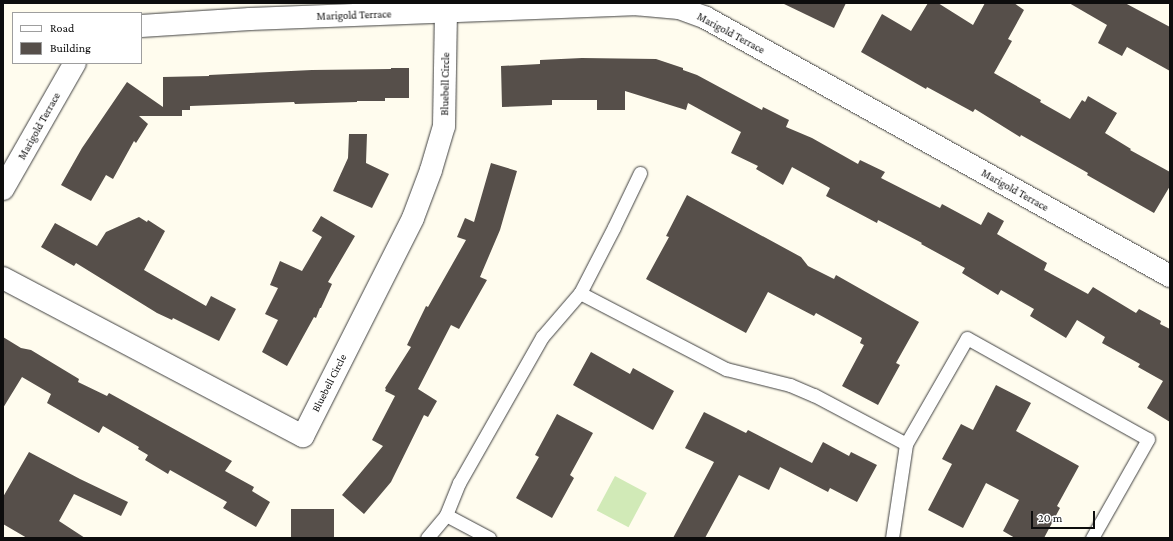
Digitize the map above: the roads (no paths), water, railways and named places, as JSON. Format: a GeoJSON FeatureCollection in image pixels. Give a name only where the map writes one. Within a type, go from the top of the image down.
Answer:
{"type":"FeatureCollection","features":[{"type":"Feature","properties":{"kind":"street","name":"Marigold Terrace"},"geometry":{"type":"LineString","coordinates":[[142,26],[250,11],[446,11],[633,4],[679,8],[706,18],[1170,276]]}},
{"type":"Feature","properties":{"kind":"street","name":"Bluebell Circle"},"geometry":{"type":"LineString","coordinates":[[3,278],[302,436],[413,218],[431,170],[444,126],[446,11]]}},
{"type":"Feature","properties":{"kind":"street","name":"Marigold Terrace"},"geometry":{"type":"LineString","coordinates":[[3,189],[74,64]]}},
{"type":"Feature","properties":{"kind":"lane"},"geometry":{"type":"LineString","coordinates":[[427,538],[446,515],[459,483],[542,337],[580,293],[640,173]]}},
{"type":"Feature","properties":{"kind":"lane"},"geometry":{"type":"LineString","coordinates":[[580,293],[726,369],[790,385],[814,395],[906,444]]}},
{"type":"Feature","properties":{"kind":"lane"},"geometry":{"type":"LineString","coordinates":[[892,538],[906,444],[967,338],[1148,439],[1092,538]]}},
{"type":"Feature","properties":{"kind":"lane"},"geometry":{"type":"LineString","coordinates":[[446,515],[489,538]]}}]}
